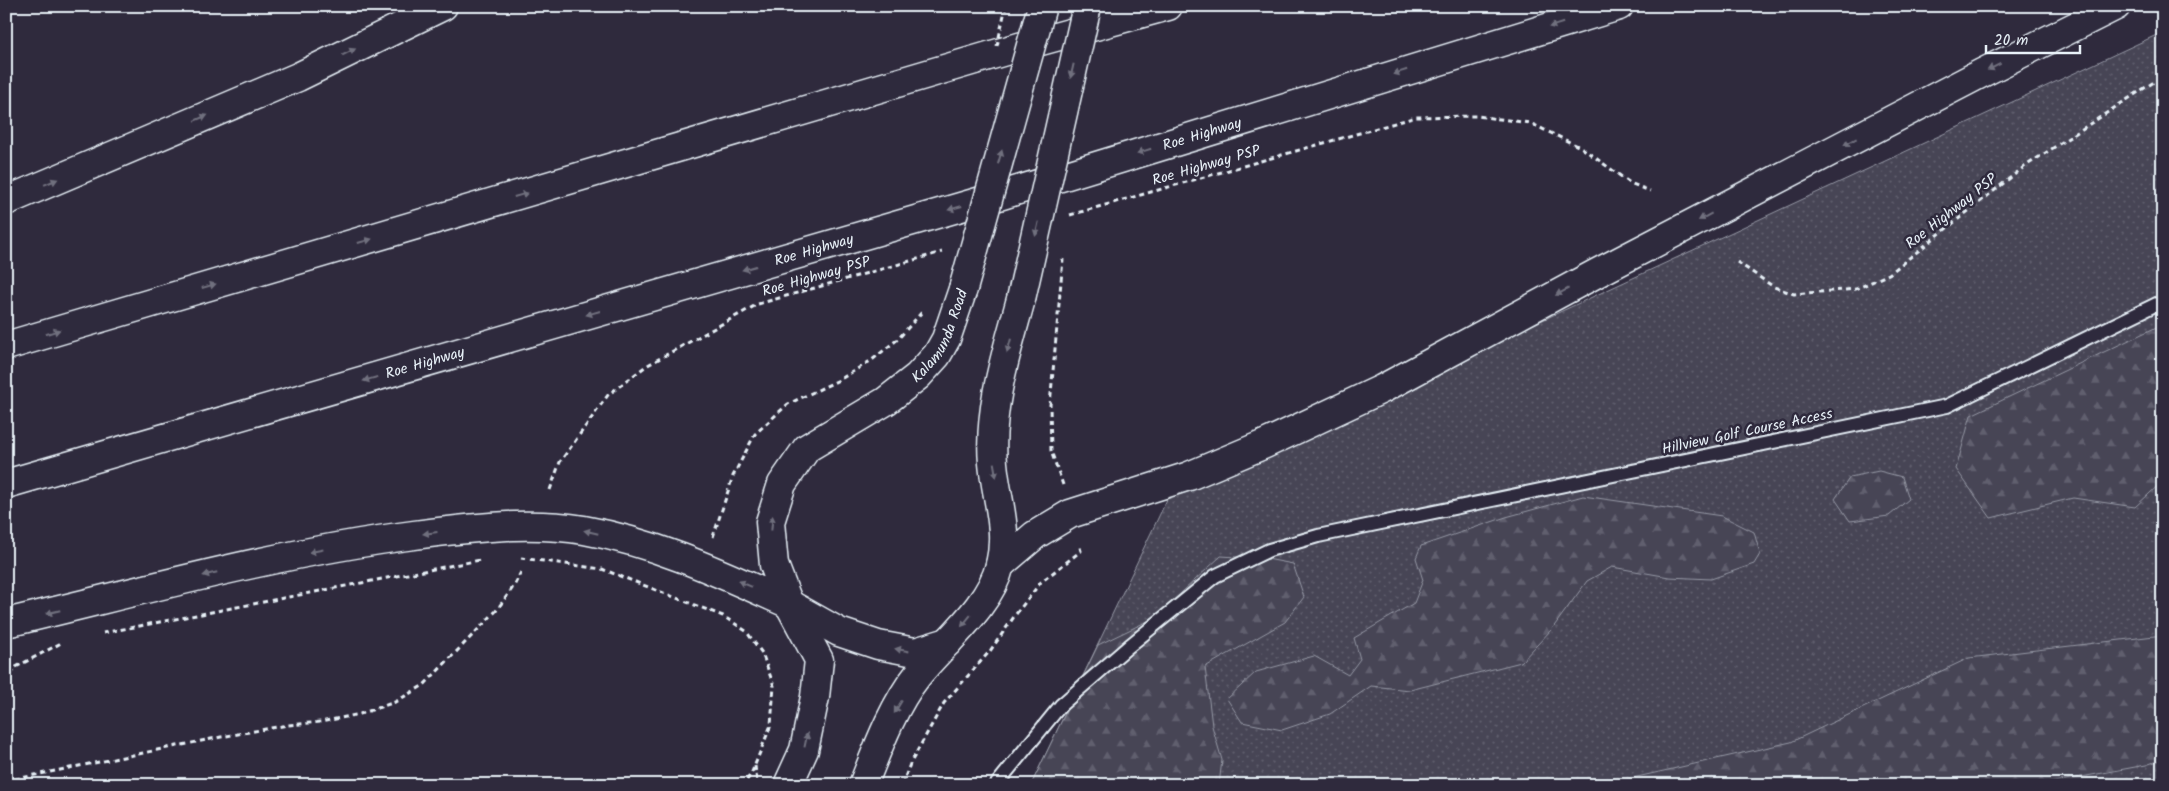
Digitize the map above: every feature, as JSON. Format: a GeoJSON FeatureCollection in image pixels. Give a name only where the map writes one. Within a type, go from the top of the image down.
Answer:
{"type":"FeatureCollection","features":[{"type":"Feature","properties":{"kind":"main road"},"geometry":{"type":"LineString","coordinates":[[6,201],[298,77],[443,6]]}},
{"type":"Feature","properties":{"kind":"main road","name":"Kalamunda Road"},"geometry":{"type":"LineString","coordinates":[[788,785],[804,750],[815,697],[819,660],[789,604],[774,565],[770,522],[782,484],[807,448],[886,401],[918,376],[937,354],[946,339],[964,289],[1042,6]]}},
{"type":"Feature","properties":{"kind":"main road"},"geometry":{"type":"LineString","coordinates":[[863,785],[884,730],[916,677],[949,642],[991,590],[1000,565],[1003,536],[1001,505],[993,463],[994,421],[1004,364],[1021,299],[1087,6]]}},
{"type":"Feature","properties":{"kind":"main road"},"geometry":{"type":"LineString","coordinates":[[6,346],[1019,47],[1168,6]]}},
{"type":"Feature","properties":{"kind":"main road","name":"Roe Highway"},"geometry":{"type":"LineString","coordinates":[[6,484],[1002,195],[1619,6]]}},
{"type":"Feature","properties":{"kind":"main road"},"geometry":{"type":"LineString","coordinates":[[1000,565],[1035,535],[1070,514],[1189,476],[1265,444],[1373,393],[1780,178],[2116,6]]}},
{"type":"Feature","properties":{"kind":"main road"},"geometry":{"type":"LineString","coordinates":[[6,624],[258,562],[364,541],[464,528],[521,526],[582,530],[654,546],[789,604],[839,632],[878,645],[915,652],[949,642]]}},
{"type":"Feature","properties":{"kind":"lane","name":"Hillview Golf Course Access"},"geometry":{"type":"LineString","coordinates":[[996,785],[1061,704],[1215,576],[1269,550],[1318,536],[1947,406],[2163,301]]}},
{"type":"Feature","properties":{"kind":"path","name":"Roe Highway PSP"},"geometry":{"type":"LineString","coordinates":[[1737,262],[1774,287],[1794,294],[1856,289],[1889,274],[2024,167],[2163,76]]}},
{"type":"Feature","properties":{"kind":"path","name":"Roe Highway PSP"},"geometry":{"type":"LineString","coordinates":[[1063,217],[1416,117],[1478,116],[1530,123],[1582,148],[1630,183],[1650,191]]}},
{"type":"Feature","properties":{"kind":"path","name":"Roe Highway PSP"},"geometry":{"type":"LineString","coordinates":[[550,490],[560,462],[608,395],[646,366],[758,304],[949,250]]}},
{"type":"Feature","properties":{"kind":"path"},"geometry":{"type":"LineString","coordinates":[[514,557],[602,569],[723,616],[746,630],[762,653],[774,686],[771,726],[755,765],[744,785]]}},
{"type":"Feature","properties":{"kind":"path"},"geometry":{"type":"LineString","coordinates":[[102,633],[484,559]]}},
{"type":"Feature","properties":{"kind":"path"},"geometry":{"type":"LineString","coordinates":[[6,781],[221,737],[288,725],[321,722],[360,714],[396,702],[424,684],[496,611],[514,586],[522,570]]}},
{"type":"Feature","properties":{"kind":"path"},"geometry":{"type":"LineString","coordinates":[[6,682],[16,667],[69,641]]}},
{"type":"Feature","properties":{"kind":"path"},"geometry":{"type":"LineString","coordinates":[[755,765],[757,785]]}},
{"type":"Feature","properties":{"kind":"green space"},"geometry":{"type":"Polygon","coordinates":[[[2163,32],[2163,785],[1031,785],[1170,493],[2163,32]]]}},
{"type":"Feature","properties":{"kind":"green space"},"geometry":{"type":"Polygon","coordinates":[[[2163,324],[2163,481],[2135,507],[2073,498],[1991,518],[1956,469],[1971,415],[2163,324]]]}},
{"type":"Feature","properties":{"kind":"green space"},"geometry":{"type":"Polygon","coordinates":[[[1879,471],[1902,477],[1909,499],[1889,516],[1850,521],[1835,499],[1850,477],[1879,471]]]}},
{"type":"Feature","properties":{"kind":"green space"},"geometry":{"type":"Polygon","coordinates":[[[1583,496],[1722,516],[1754,532],[1760,554],[1754,564],[1711,579],[1669,577],[1612,567],[1587,581],[1552,629],[1521,662],[1410,690],[1371,686],[1330,714],[1282,730],[1242,722],[1227,699],[1256,672],[1314,656],[1348,675],[1360,659],[1354,638],[1414,603],[1423,580],[1416,558],[1421,546],[1506,517],[1583,496]]]}},
{"type":"Feature","properties":{"kind":"green space"},"geometry":{"type":"Polygon","coordinates":[[[1221,556],[1267,559],[1293,564],[1304,597],[1285,622],[1205,667],[1212,726],[1222,760],[1219,785],[1031,785],[1098,645],[1154,618],[1221,556]]]}},
{"type":"Feature","properties":{"kind":"green space"},"geometry":{"type":"Polygon","coordinates":[[[2163,635],[2163,759],[2146,765],[2038,785],[1602,785],[1791,742],[1969,658],[2163,635]]]}}]}
